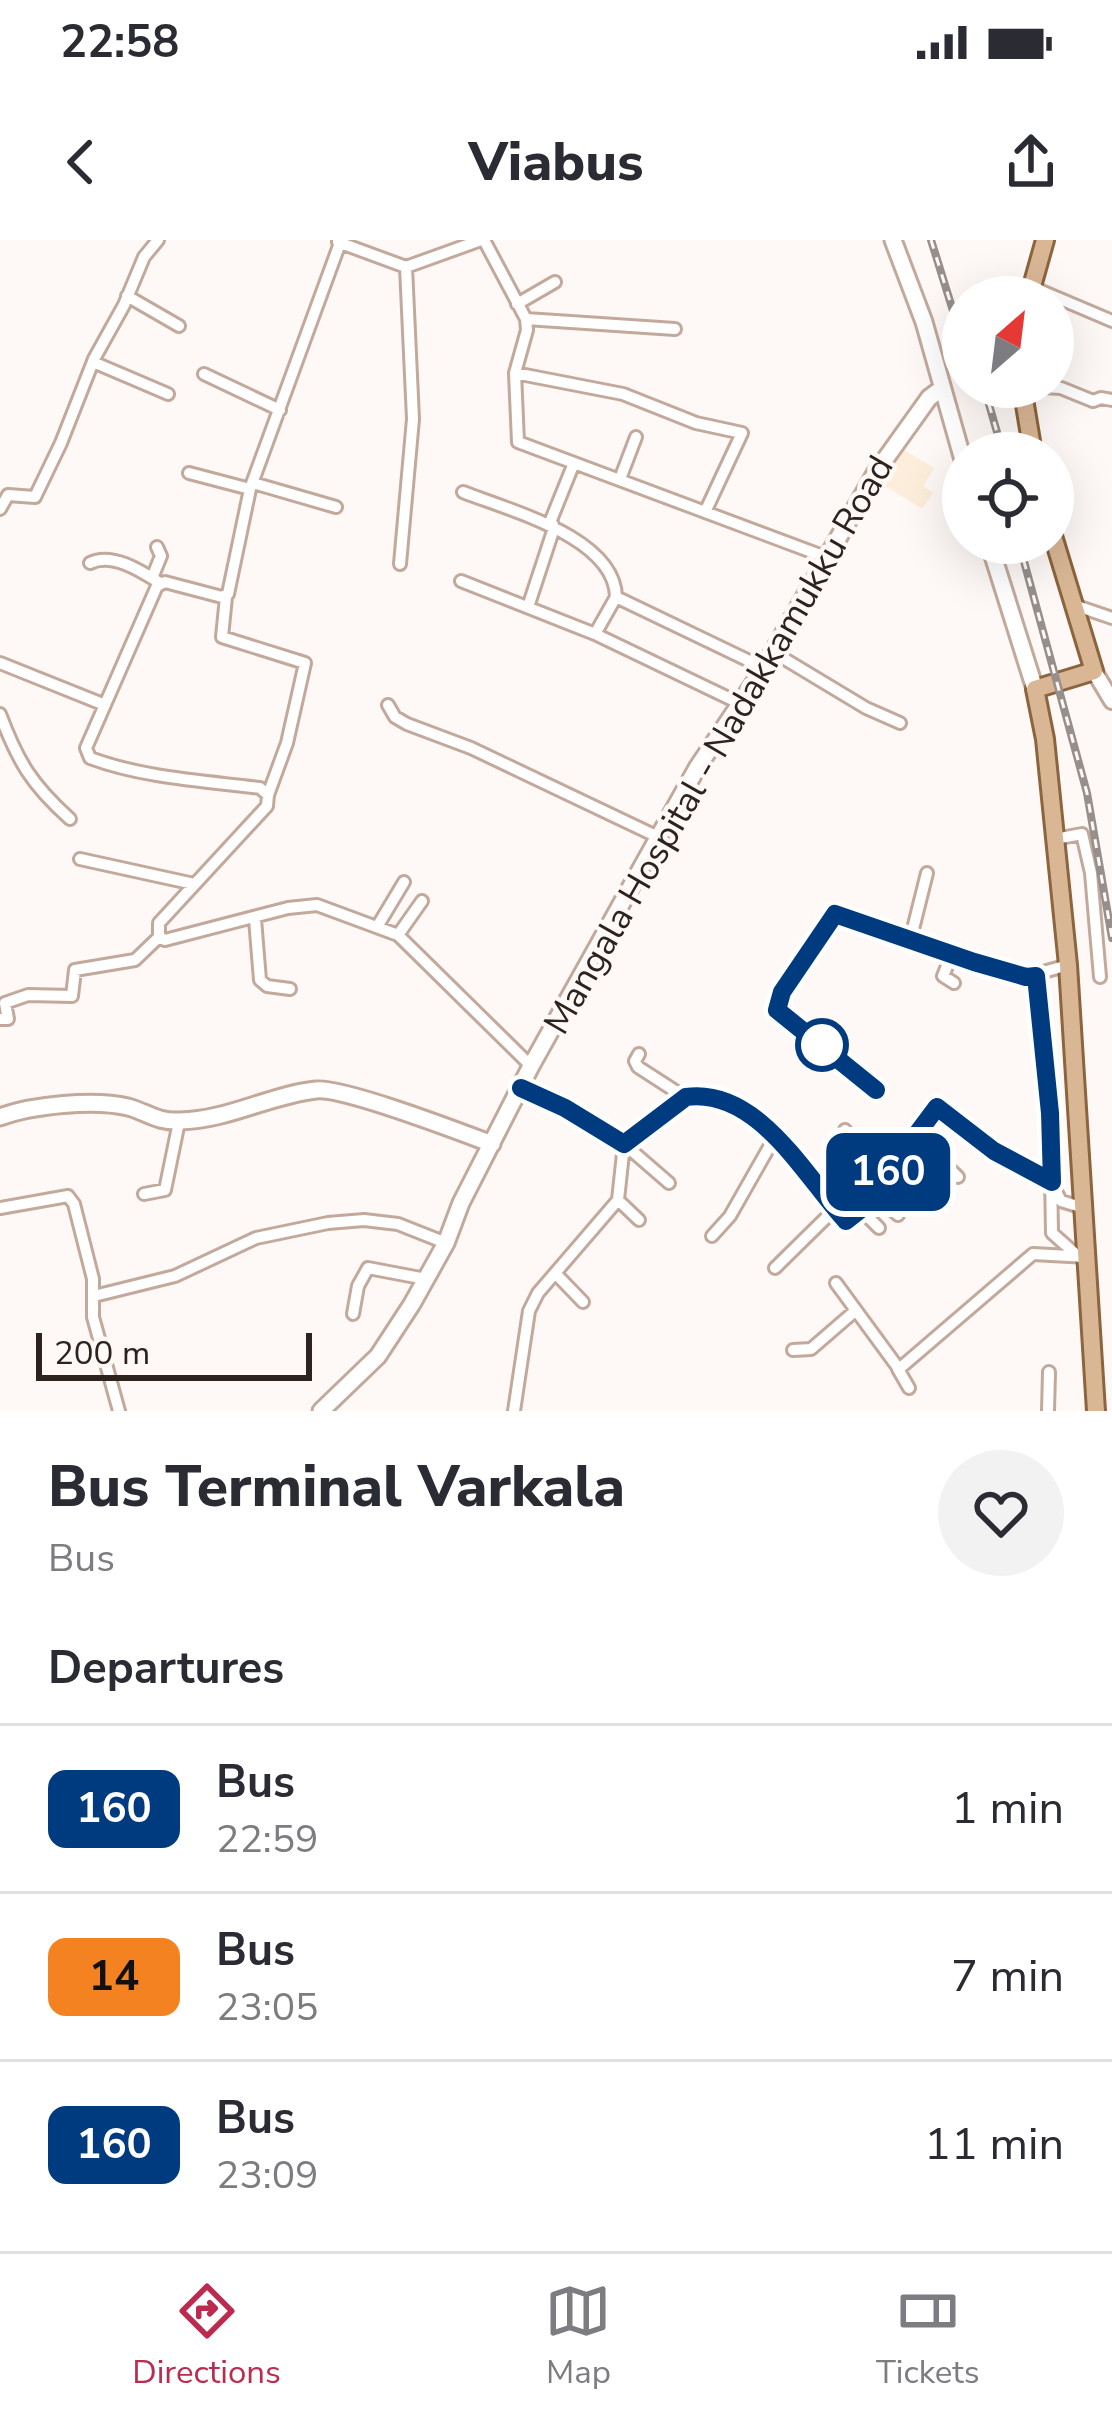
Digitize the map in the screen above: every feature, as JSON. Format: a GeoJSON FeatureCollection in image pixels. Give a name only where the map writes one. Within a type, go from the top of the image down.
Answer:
{"type":"FeatureCollection","features":[{"type":"Feature","properties":{"kind":"main road"},"geometry":{"type":"LineString","coordinates":[[893,240],[924,322],[954,432]]}},
{"type":"Feature","properties":{"kind":"main road"},"geometry":{"type":"LineString","coordinates":[[1035,276],[1045,240]]}},
{"type":"Feature","properties":{"kind":"main road","name":"Mangala Hospital - Nadakkamukku Road"},"geometry":{"type":"LineString","coordinates":[[321,1411],[379,1356],[426,1279],[531,1066],[697,768],[764,668],[876,472],[941,388]]}},
{"type":"Feature","properties":{"kind":"main road"},"geometry":{"type":"LineString","coordinates":[[996,564],[1035,689],[1045,739],[1068,965],[1096,1411]]}},
{"type":"Feature","properties":{"kind":"main road"},"geometry":{"type":"LineString","coordinates":[[1035,689],[1094,671],[1062,564]]}},
{"type":"Feature","properties":{"kind":"main road"},"geometry":{"type":"LineString","coordinates":[[0,1117],[26,1107],[104,1104],[132,1108],[153,1120],[179,1122],[213,1118],[320,1089],[493,1144]]}},
{"type":"Feature","properties":{"kind":"street"},"geometry":{"type":"LineString","coordinates":[[0,509],[8,495],[35,496],[62,443],[93,362],[144,256],[158,240]]}},
{"type":"Feature","properties":{"kind":"street"},"geometry":{"type":"LineString","coordinates":[[0,1019],[8,1018],[4,1003],[28,995],[72,996],[75,970],[135,960],[159,937],[159,923],[267,806],[305,663],[222,637],[226,597],[252,486],[338,242],[406,267],[483,240],[526,319],[515,373],[518,442],[828,558]]}},
{"type":"Feature","properties":{"kind":"street"},"geometry":{"type":"LineString","coordinates":[[400,564],[413,419],[406,267]]}},
{"type":"Feature","properties":{"kind":"street"},"geometry":{"type":"LineString","coordinates":[[518,304],[555,282]]}},
{"type":"Feature","properties":{"kind":"street"},"geometry":{"type":"LineString","coordinates":[[128,296],[178,326]]}},
{"type":"Feature","properties":{"kind":"street"},"geometry":{"type":"LineString","coordinates":[[1074,308],[1112,321]]}},
{"type":"Feature","properties":{"kind":"street"},"geometry":{"type":"LineString","coordinates":[[526,319],[674,329]]}},
{"type":"Feature","properties":{"kind":"street"},"geometry":{"type":"LineString","coordinates":[[93,362],[169,394]]}},
{"type":"Feature","properties":{"kind":"street"},"geometry":{"type":"LineString","coordinates":[[515,373],[622,394],[696,423],[742,433],[706,510]]}},
{"type":"Feature","properties":{"kind":"street"},"geometry":{"type":"LineString","coordinates":[[204,374],[280,410]]}},
{"type":"Feature","properties":{"kind":"street"},"geometry":{"type":"LineString","coordinates":[[1074,393],[1093,401],[1112,400]]}},
{"type":"Feature","properties":{"kind":"street"},"geometry":{"type":"LineString","coordinates":[[620,479],[636,437]]}},
{"type":"Feature","properties":{"kind":"street"},"geometry":{"type":"LineString","coordinates":[[528,607],[554,529],[551,520],[574,463]]}},
{"type":"Feature","properties":{"kind":"street"},"geometry":{"type":"LineString","coordinates":[[189,473],[336,507]]}},
{"type":"Feature","properties":{"kind":"street"},"geometry":{"type":"LineString","coordinates":[[463,492],[568,533],[598,558],[616,583],[616,596],[595,634]]}},
{"type":"Feature","properties":{"kind":"street"},"geometry":{"type":"LineString","coordinates":[[158,547],[156,581],[86,748],[90,758],[147,774],[260,788],[268,796]]}},
{"type":"Feature","properties":{"kind":"street"},"geometry":{"type":"LineString","coordinates":[[90,563],[106,559],[156,581],[226,597]]}},
{"type":"Feature","properties":{"kind":"street"},"geometry":{"type":"LineString","coordinates":[[461,581],[595,634],[741,704]]}},
{"type":"Feature","properties":{"kind":"street"},"geometry":{"type":"LineString","coordinates":[[616,596],[764,668]]}},
{"type":"Feature","properties":{"kind":"street"},"geometry":{"type":"LineString","coordinates":[[1074,605],[1112,618]]}},
{"type":"Feature","properties":{"kind":"street"},"geometry":{"type":"LineString","coordinates":[[772,652],[900,723]]}},
{"type":"Feature","properties":{"kind":"street"},"geometry":{"type":"LineString","coordinates":[[0,663],[105,705]]}},
{"type":"Feature","properties":{"kind":"street"},"geometry":{"type":"LineString","coordinates":[[1094,671],[1112,700]]}},
{"type":"Feature","properties":{"kind":"street"},"geometry":{"type":"LineString","coordinates":[[388,705],[407,724],[486,755],[658,836]]}},
{"type":"Feature","properties":{"kind":"street"},"geometry":{"type":"LineString","coordinates":[[0,715],[22,768],[38,791],[70,819]]}},
{"type":"Feature","properties":{"kind":"street"},"geometry":{"type":"LineString","coordinates":[[1055,839],[1082,834],[1100,977]]}},
{"type":"Feature","properties":{"kind":"street"},"geometry":{"type":"LineString","coordinates":[[80,859],[194,884]]}},
{"type":"Feature","properties":{"kind":"street"},"geometry":{"type":"LineString","coordinates":[[910,941],[927,873]]}},
{"type":"Feature","properties":{"kind":"street"},"geometry":{"type":"LineString","coordinates":[[377,927],[404,882]]}},
{"type":"Feature","properties":{"kind":"street"},"geometry":{"type":"LineString","coordinates":[[398,934],[422,902]]}},
{"type":"Feature","properties":{"kind":"street"},"geometry":{"type":"LineString","coordinates":[[159,937],[165,940],[317,905],[398,934],[531,1066]]}},
{"type":"Feature","properties":{"kind":"street"},"geometry":{"type":"LineString","coordinates":[[876,1090],[781,1016],[778,1004],[833,915],[1026,977],[1068,965]]}},
{"type":"Feature","properties":{"kind":"street"},"geometry":{"type":"LineString","coordinates":[[255,919],[260,980],[267,986],[290,989]]}},
{"type":"Feature","properties":{"kind":"street"},"geometry":{"type":"LineString","coordinates":[[952,954],[943,976],[954,983]]}},
{"type":"Feature","properties":{"kind":"street"},"geometry":{"type":"LineString","coordinates":[[1036,976],[1050,1113],[1053,1235],[1083,1257]]}},
{"type":"Feature","properties":{"kind":"street"},"geometry":{"type":"LineString","coordinates":[[639,1054],[638,1066],[686,1097]]}},
{"type":"Feature","properties":{"kind":"street"},"geometry":{"type":"LineString","coordinates":[[521,1088],[624,1144],[669,1183]]}},
{"type":"Feature","properties":{"kind":"street"},"geometry":{"type":"LineString","coordinates":[[514,1411],[529,1311],[618,1200],[624,1144],[686,1097],[728,1105],[776,1135],[848,1221],[937,1107],[994,1151],[1052,1182],[1061,1201],[1084,1208]]}},
{"type":"Feature","properties":{"kind":"street"},"geometry":{"type":"LineString","coordinates":[[144,1194],[156,1194],[166,1187],[179,1122]]}},
{"type":"Feature","properties":{"kind":"street"},"geometry":{"type":"LineString","coordinates":[[845,1130],[884,1178]]}},
{"type":"Feature","properties":{"kind":"street"},"geometry":{"type":"LineString","coordinates":[[712,1235],[730,1216],[776,1135]]}},
{"type":"Feature","properties":{"kind":"street"},"geometry":{"type":"LineString","coordinates":[[916,1136],[958,1178]]}},
{"type":"Feature","properties":{"kind":"street"},"geometry":{"type":"LineString","coordinates":[[873,1193],[898,1215]]}},
{"type":"Feature","properties":{"kind":"street"},"geometry":{"type":"LineString","coordinates":[[0,1208],[68,1196],[74,1204],[91,1266],[93,1317],[119,1411]]}},
{"type":"Feature","properties":{"kind":"street"},"geometry":{"type":"LineString","coordinates":[[618,1200],[639,1220]]}},
{"type":"Feature","properties":{"kind":"street"},"geometry":{"type":"LineString","coordinates":[[775,1268],[836,1208]]}},
{"type":"Feature","properties":{"kind":"street"},"geometry":{"type":"LineString","coordinates":[[860,1210],[879,1228]]}},
{"type":"Feature","properties":{"kind":"street"},"geometry":{"type":"LineString","coordinates":[[94,1296],[176,1276],[256,1238],[328,1223],[398,1223],[446,1243]]}},
{"type":"Feature","properties":{"kind":"street"},"geometry":{"type":"LineString","coordinates":[[898,1369],[1033,1254],[1083,1257]]}},
{"type":"Feature","properties":{"kind":"street"},"geometry":{"type":"LineString","coordinates":[[353,1314],[358,1286],[368,1268],[426,1279]]}},
{"type":"Feature","properties":{"kind":"street"},"geometry":{"type":"LineString","coordinates":[[555,1273],[583,1302]]}},
{"type":"Feature","properties":{"kind":"street"},"geometry":{"type":"LineString","coordinates":[[836,1283],[909,1388]]}},
{"type":"Feature","properties":{"kind":"street"},"geometry":{"type":"LineString","coordinates":[[793,1350],[812,1349],[855,1311]]}},
{"type":"Feature","properties":{"kind":"street"},"geometry":{"type":"LineString","coordinates":[[1048,1411],[1049,1372]]}},
{"type":"Feature","properties":{"kind":"shaded area"},"geometry":{"type":"Polygon","coordinates":[[[902,449],[934,468],[923,486],[933,493],[922,509],[881,483],[902,449]]]}},
{"type":"Feature","properties":{"kind":"railway"},"geometry":{"type":"LineString","coordinates":[[931,240],[942,276]]}},
{"type":"Feature","properties":{"kind":"railway"},"geometry":{"type":"LineString","coordinates":[[990,408],[997,432]]}},
{"type":"Feature","properties":{"kind":"railway"},"geometry":{"type":"LineString","coordinates":[[1025,564],[1087,793],[1112,938]]}},
{"type":"Feature","properties":{"kind":"bus line","name":"160"},"geometry":{"type":"LineString","coordinates":[[521,1088],[624,1144],[686,1097],[728,1105],[776,1135],[846,1221],[860,1210],[937,1107],[994,1151],[1052,1182],[1036,976],[974,962],[835,914],[782,992],[777,1010],[876,1090]]}}]}
